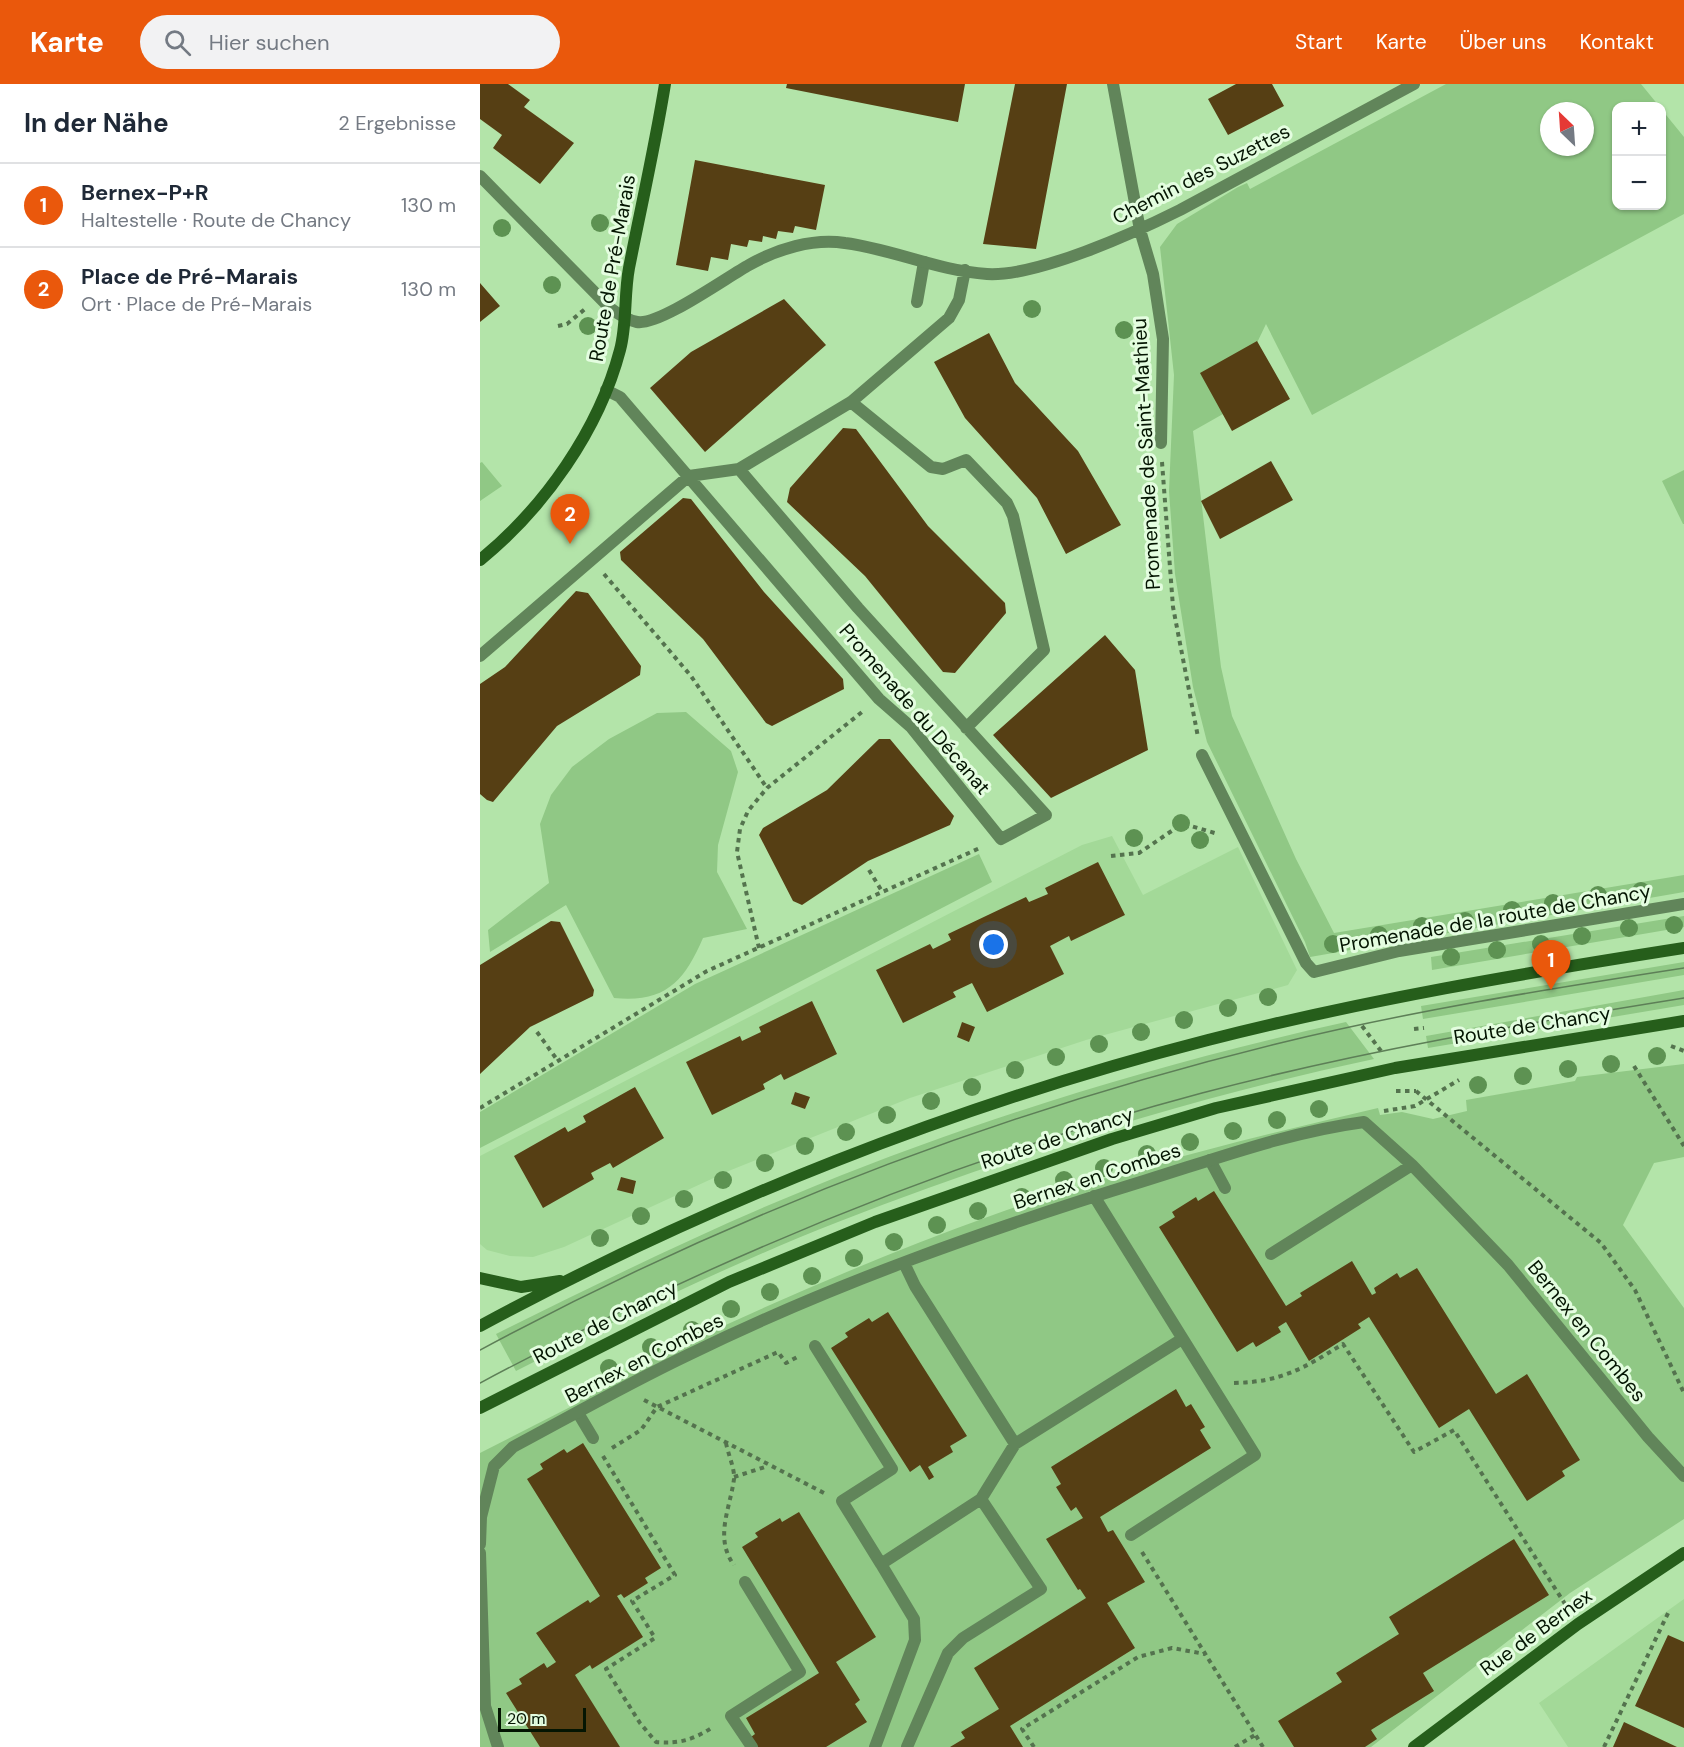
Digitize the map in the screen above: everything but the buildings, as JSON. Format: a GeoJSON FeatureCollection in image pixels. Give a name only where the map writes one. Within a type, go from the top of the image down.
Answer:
{"type":"FeatureCollection","features":[{"type":"Feature","properties":{"kind":"main road","name":"Route de Pré-Marais"},"geometry":{"type":"LineString","coordinates":[[480,560],[533,507],[554,481],[576,447],[606,390],[621,347],[625,289],[665,84]]}},
{"type":"Feature","properties":{"kind":"main road"},"geometry":{"type":"LineString","coordinates":[[480,1326],[573,1279],[768,1190],[952,1119],[1139,1059],[1347,1007],[1494,979],[1684,948]]}},
{"type":"Feature","properties":{"kind":"main road","name":"Route de Chancy"},"geometry":{"type":"LineString","coordinates":[[480,1408],[729,1282],[963,1189],[1112,1139],[1216,1108],[1395,1068],[1684,1021]]}},
{"type":"Feature","properties":{"kind":"main road"},"geometry":{"type":"LineString","coordinates":[[480,1278],[521,1287],[573,1279]]}},
{"type":"Feature","properties":{"kind":"main road","name":"Rue de Bernex"},"geometry":{"type":"LineString","coordinates":[[1414,1747],[1578,1624],[1684,1553]]}},
{"type":"Feature","properties":{"kind":"street","name":"Promenade de Saint-Mathieu"},"geometry":{"type":"LineString","coordinates":[[1113,84],[1140,230],[1153,274],[1163,339],[1161,443]]}},
{"type":"Feature","properties":{"kind":"street","name":"Chemin des Suzettes"},"geometry":{"type":"LineString","coordinates":[[623,317],[639,323],[652,320],[775,252],[813,243],[845,243],[924,262],[988,274],[1014,273],[1140,230],[1414,84]]}},
{"type":"Feature","properties":{"kind":"street"},"geometry":{"type":"LineString","coordinates":[[480,176],[603,302],[623,317]]}},
{"type":"Feature","properties":{"kind":"street"},"geometry":{"type":"LineString","coordinates":[[917,302],[924,262]]}},
{"type":"Feature","properties":{"kind":"street"},"geometry":{"type":"LineString","coordinates":[[480,656],[689,476],[739,469],[851,402],[949,318],[959,300],[965,270]]}},
{"type":"Feature","properties":{"kind":"street","name":"Promenade du Décanat"},"geometry":{"type":"LineString","coordinates":[[606,390],[620,397],[879,699],[911,727],[1002,839],[1046,815],[858,608],[739,469]]}},
{"type":"Feature","properties":{"kind":"street","name":"Promenade du Décanat"},"geometry":{"type":"LineString","coordinates":[[851,402],[930,467],[943,469],[966,460],[1007,502],[1013,516],[1044,650],[966,728]]}},
{"type":"Feature","properties":{"kind":"street"},"geometry":{"type":"LineString","coordinates":[[1202,755],[1242,836]]}},
{"type":"Feature","properties":{"kind":"street","name":"Promenade de la route de Chancy"},"geometry":{"type":"LineString","coordinates":[[1242,836],[1306,963],[1314,972],[1399,951],[1684,904]]}},
{"type":"Feature","properties":{"kind":"street","name":"Bernex en Combes"},"geometry":{"type":"LineString","coordinates":[[480,1544],[481,1517],[494,1466],[513,1447],[689,1354],[794,1307],[935,1250],[1094,1196],[1210,1160],[1327,1127],[1364,1122],[1412,1165],[1508,1265],[1648,1437],[1684,1476]]}},
{"type":"Feature","properties":{"kind":"street"},"geometry":{"type":"LineString","coordinates":[[1210,1160],[1225,1188]]}},
{"type":"Feature","properties":{"kind":"street"},"geometry":{"type":"LineString","coordinates":[[1271,1254],[1412,1165]]}},
{"type":"Feature","properties":{"kind":"street"},"geometry":{"type":"LineString","coordinates":[[1094,1196],[1255,1455],[1131,1535]]}},
{"type":"Feature","properties":{"kind":"street"},"geometry":{"type":"LineString","coordinates":[[904,1263],[915,1286],[1015,1444]]}},
{"type":"Feature","properties":{"kind":"street"},"geometry":{"type":"LineString","coordinates":[[881,1564],[981,1499],[1015,1444],[1182,1339]]}},
{"type":"Feature","properties":{"kind":"street"},"geometry":{"type":"LineString","coordinates":[[815,1346],[892,1469],[842,1501],[914,1619],[915,1640],[875,1747]]}},
{"type":"Feature","properties":{"kind":"street"},"geometry":{"type":"LineString","coordinates":[[578,1413],[593,1438]]}},
{"type":"Feature","properties":{"kind":"street"},"geometry":{"type":"LineString","coordinates":[[907,1747],[948,1653],[963,1638],[1041,1589],[981,1499]]}},
{"type":"Feature","properties":{"kind":"street"},"geometry":{"type":"LineString","coordinates":[[480,1553],[485,1706],[498,1747]]}},
{"type":"Feature","properties":{"kind":"street"},"geometry":{"type":"LineString","coordinates":[[745,1582],[800,1672],[731,1716],[752,1747]]}},
{"type":"Feature","properties":{"kind":"path"},"geometry":{"type":"LineString","coordinates":[[558,326],[567,324],[590,305]]}},
{"type":"Feature","properties":{"kind":"path","name":"Promenade de Saint-Mathieu"},"geometry":{"type":"LineString","coordinates":[[1161,443],[1173,607],[1202,755]]}},
{"type":"Feature","properties":{"kind":"path"},"geometry":{"type":"LineString","coordinates":[[591,560],[691,676],[767,788]]}},
{"type":"Feature","properties":{"kind":"path"},"geometry":{"type":"LineString","coordinates":[[759,948],[738,852],[740,829],[748,811],[767,788],[879,699]]}},
{"type":"Feature","properties":{"kind":"path"},"geometry":{"type":"LineString","coordinates":[[1112,856],[1139,853],[1168,833],[1184,827],[1191,826],[1231,838],[1242,836]]}},
{"type":"Feature","properties":{"kind":"path"},"geometry":{"type":"LineString","coordinates":[[480,1108],[707,971],[1002,839]]}},
{"type":"Feature","properties":{"kind":"path"},"geometry":{"type":"LineString","coordinates":[[869,870],[883,893]]}},
{"type":"Feature","properties":{"kind":"path"},"geometry":{"type":"LineString","coordinates":[[1347,1007],[1395,1068],[1428,1100],[1600,1243],[1635,1290],[1684,1393]]}},
{"type":"Feature","properties":{"kind":"path"},"geometry":{"type":"LineString","coordinates":[[1414,1029],[1424,1028]]}},
{"type":"Feature","properties":{"kind":"path"},"geometry":{"type":"LineString","coordinates":[[537,1032],[558,1061]]}},
{"type":"Feature","properties":{"kind":"path"},"geometry":{"type":"LineString","coordinates":[[1634,1066],[1684,1146]]}},
{"type":"Feature","properties":{"kind":"path"},"geometry":{"type":"LineString","coordinates":[[1400,1108],[1415,1106],[1428,1100]]}},
{"type":"Feature","properties":{"kind":"path"},"geometry":{"type":"LineString","coordinates":[[1210,1384],[1263,1382],[1301,1370],[1343,1344],[1414,1452],[1454,1430],[1565,1604]]}},
{"type":"Feature","properties":{"kind":"path"},"geometry":{"type":"LineString","coordinates":[[731,1716],[696,1738],[675,1744],[656,1742],[640,1723],[606,1669],[655,1638],[632,1601],[675,1575],[602,1454],[641,1430],[657,1407],[778,1352],[786,1363],[815,1346]]}},
{"type":"Feature","properties":{"kind":"path"},"geometry":{"type":"LineString","coordinates":[[671,1412],[768,1466],[842,1501]]}},
{"type":"Feature","properties":{"kind":"path"},"geometry":{"type":"LineString","coordinates":[[725,1442],[734,1477],[723,1535],[726,1555],[745,1582]]}},
{"type":"Feature","properties":{"kind":"path"},"geometry":{"type":"LineString","coordinates":[[734,1477],[768,1466]]}},
{"type":"Feature","properties":{"kind":"path"},"geometry":{"type":"LineString","coordinates":[[1131,1535],[1263,1747]]}},
{"type":"Feature","properties":{"kind":"path"},"geometry":{"type":"LineString","coordinates":[[1604,1747],[1670,1609]]}},
{"type":"Feature","properties":{"kind":"path"},"geometry":{"type":"LineString","coordinates":[[1034,1747],[1022,1728],[1138,1657],[1172,1648],[1206,1654]]}},
{"type":"Feature","properties":{"kind":"path"},"geometry":{"type":"LineString","coordinates":[[1236,1747],[1255,1735]]}},
{"type":"Feature","properties":{"kind":"shaded area"},"geometry":{"type":"Polygon","coordinates":[[[1446,84],[1641,84],[1656,102],[1612,102],[1612,210],[1666,210],[1666,115],[1684,137],[1684,214],[1312,415],[1266,324],[1223,414],[1193,431],[1221,667],[1232,716],[1296,859],[1334,933],[1684,875],[1684,892],[1310,957],[1305,942],[1207,742],[1193,687],[1175,574],[1169,491],[1174,375],[1160,247],[1177,224],[1247,183],[1250,189],[1446,84]]]}},
{"type":"Feature","properties":{"kind":"shaded area"},"geometry":{"type":"Polygon","coordinates":[[[482,462],[502,486],[480,501],[480,463],[482,462]]]}},
{"type":"Feature","properties":{"kind":"shaded area"},"geometry":{"type":"Polygon","coordinates":[[[1684,470],[1684,524],[1683,524],[1662,481],[1684,470]]]}},
{"type":"Feature","properties":{"kind":"shaded area"},"geometry":{"type":"Polygon","coordinates":[[[686,712],[731,751],[738,772],[718,845],[717,872],[747,929],[703,938],[680,978],[660,993],[632,999],[614,998],[566,905],[490,952],[488,930],[549,883],[540,824],[551,795],[572,767],[609,739],[657,713],[686,712]]]}},
{"type":"Feature","properties":{"kind":"shaded area"},"geometry":{"type":"Polygon","coordinates":[[[1112,836],[1143,895],[1238,847],[1297,970],[1288,985],[1086,1040],[910,1098],[731,1170],[564,1247],[533,1257],[510,1256],[487,1250],[480,1244],[480,1156],[1082,845],[1112,836]]]}},
{"type":"Feature","properties":{"kind":"shaded area"},"geometry":{"type":"Polygon","coordinates":[[[979,854],[992,882],[480,1148],[480,1112],[695,984],[979,854]]]}},
{"type":"Feature","properties":{"kind":"shaded area"},"geometry":{"type":"Polygon","coordinates":[[[1684,916],[1684,927],[1432,970],[1431,957],[1684,916]]]}},
{"type":"Feature","properties":{"kind":"shaded area"},"geometry":{"type":"Polygon","coordinates":[[[1684,962],[1684,975],[1423,1019],[1421,1006],[1684,962]]]}},
{"type":"Feature","properties":{"kind":"shaded area"},"geometry":{"type":"Polygon","coordinates":[[[1684,990],[1684,1005],[1428,1048],[1426,1036],[1684,990]]]}},
{"type":"Feature","properties":{"kind":"shaded area"},"geometry":{"type":"Polygon","coordinates":[[[1346,1022],[1374,1059],[1238,1091],[1170,1110],[1036,1151],[904,1197],[715,1274],[516,1371],[496,1334],[734,1220],[945,1136],[1144,1073],[1346,1022]]]}},
{"type":"Feature","properties":{"kind":"shaded area"},"geometry":{"type":"Polygon","coordinates":[[[1684,1064],[1684,1157],[1654,1163],[1623,1225],[1684,1308],[1684,1519],[1570,1593],[1371,1747],[480,1747],[480,1453],[580,1402],[576,1394],[730,1323],[887,1255],[993,1215],[1136,1169],[1378,1108],[1380,1115],[1402,1112],[1433,1119],[1467,1111],[1466,1100],[1575,1081],[1577,1077],[1684,1064]]]}},
{"type":"Feature","properties":{"kind":"shaded area"},"geometry":{"type":"Polygon","coordinates":[[[1684,1599],[1684,1747],[1568,1747],[1539,1703],[1684,1599]]]}},
{"type":"Feature","properties":{"kind":"tram line"},"geometry":{"type":"LineString","coordinates":[[480,1350],[671,1255],[769,1212],[969,1135],[1070,1102],[1173,1071],[1326,1032],[1479,1002],[1684,968]]}},
{"type":"Feature","properties":{"kind":"tram line"},"geometry":{"type":"LineString","coordinates":[[480,1383],[566,1338],[743,1255],[833,1217],[1016,1149],[1202,1093],[1321,1064],[1502,1028],[1684,998]]}},
{"type":"Feature","properties":{"kind":"place","name":"Place de Pré-Marais"},"geometry":{"type":"Point","coordinates":[570,544]}},
{"type":"Feature","properties":{"kind":"place","name":"Bernex-P+R"},"geometry":{"type":"Point","coordinates":[1551,990]}}]}
